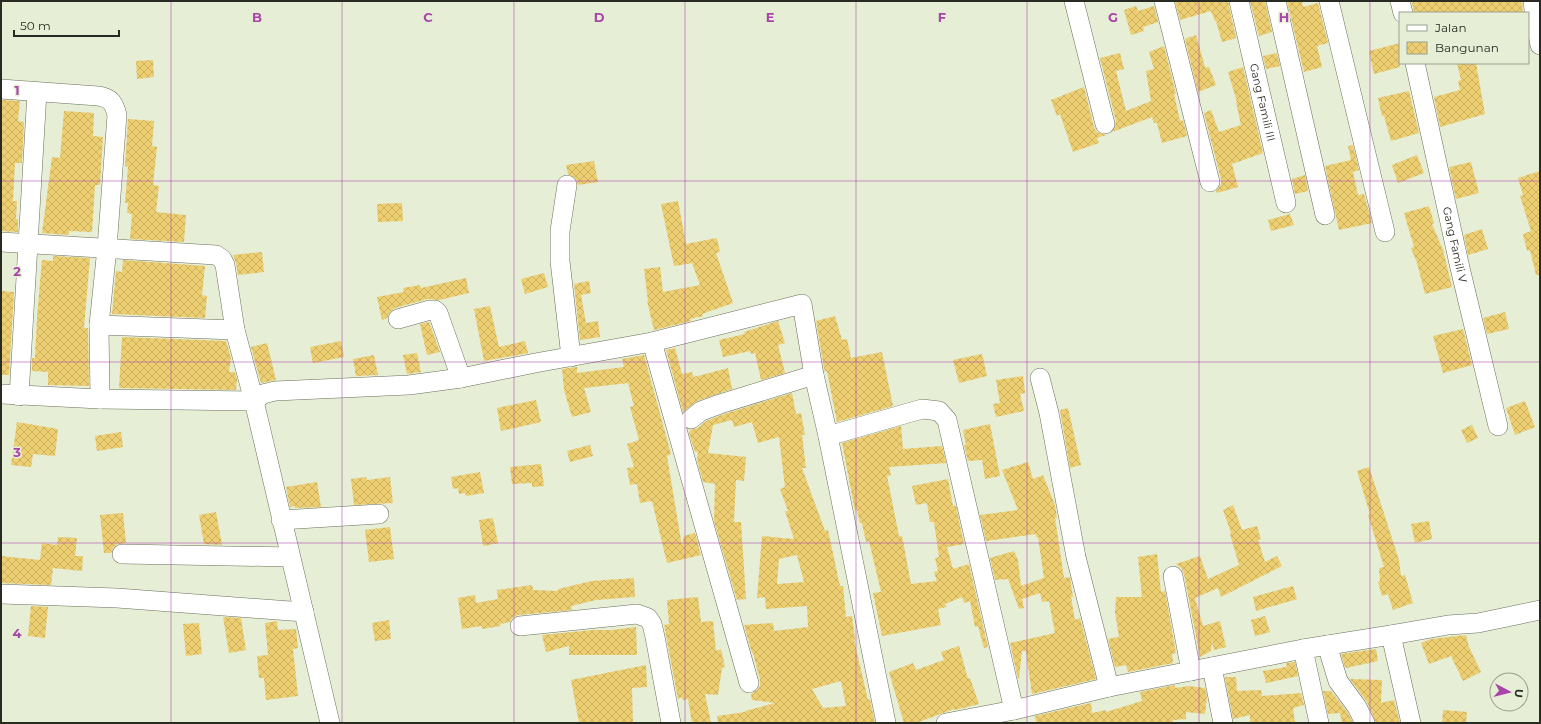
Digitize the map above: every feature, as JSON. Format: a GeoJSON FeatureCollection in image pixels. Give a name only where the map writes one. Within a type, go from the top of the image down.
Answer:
{"type":"FeatureCollection","features":[{"type":"Feature","properties":{"kind":"street"},"geometry":{"type":"LineString","coordinates":[[1074,1],[1105,124]]}},
{"type":"Feature","properties":{"kind":"street"},"geometry":{"type":"LineString","coordinates":[[1164,1],[1210,182]]}},
{"type":"Feature","properties":{"kind":"street","name":"Gang Famili III"},"geometry":{"type":"LineString","coordinates":[[1240,1],[1286,203]]}},
{"type":"Feature","properties":{"kind":"street"},"geometry":{"type":"LineString","coordinates":[[1276,1],[1325,215]]}},
{"type":"Feature","properties":{"kind":"street"},"geometry":{"type":"LineString","coordinates":[[1329,1],[1385,232]]}},
{"type":"Feature","properties":{"kind":"street"},"geometry":{"type":"LineString","coordinates":[[1400,1],[1403,12]]}},
{"type":"Feature","properties":{"kind":"street"},"geometry":{"type":"LineString","coordinates":[[1533,1],[1534,19],[1540,45]]}},
{"type":"Feature","properties":{"kind":"street","name":"Gang Famili V"},"geometry":{"type":"LineString","coordinates":[[1415,64],[1460,268],[1498,426]]}},
{"type":"Feature","properties":{"kind":"street"},"geometry":{"type":"LineString","coordinates":[[1,89],[107,98],[114,106],[117,115],[107,248],[99,325],[100,399]]}},
{"type":"Feature","properties":{"kind":"street"},"geometry":{"type":"LineString","coordinates":[[37,92],[29,244],[10,395],[100,399],[254,401],[263,394],[281,390],[409,385],[461,378],[652,342],[802,304],[814,374],[886,723]]}},
{"type":"Feature","properties":{"kind":"street"},"geometry":{"type":"LineString","coordinates":[[567,185],[560,231],[560,253],[571,357]]}},
{"type":"Feature","properties":{"kind":"street"},"geometry":{"type":"LineString","coordinates":[[1,242],[216,255],[222,259],[225,265],[235,330],[254,401],[330,723]]}},
{"type":"Feature","properties":{"kind":"street"},"geometry":{"type":"LineString","coordinates":[[398,319],[435,310],[438,313],[461,378]]}},
{"type":"Feature","properties":{"kind":"street"},"geometry":{"type":"LineString","coordinates":[[99,325],[235,330]]}},
{"type":"Feature","properties":{"kind":"street"},"geometry":{"type":"LineString","coordinates":[[652,342],[749,683]]}},
{"type":"Feature","properties":{"kind":"street"},"geometry":{"type":"LineString","coordinates":[[691,419],[701,411],[720,404],[814,374]]}},
{"type":"Feature","properties":{"kind":"street"},"geometry":{"type":"LineString","coordinates":[[1040,378],[1049,413],[1076,557],[1109,687]]}},
{"type":"Feature","properties":{"kind":"street"},"geometry":{"type":"LineString","coordinates":[[828,436],[922,408],[939,411],[947,420],[1014,710]]}},
{"type":"Feature","properties":{"kind":"street"},"geometry":{"type":"LineString","coordinates":[[281,520],[379,514]]}},
{"type":"Feature","properties":{"kind":"street"},"geometry":{"type":"LineString","coordinates":[[122,554],[290,557]]}},
{"type":"Feature","properties":{"kind":"street"},"geometry":{"type":"LineString","coordinates":[[1173,576],[1191,671]]}},
{"type":"Feature","properties":{"kind":"street"},"geometry":{"type":"LineString","coordinates":[[1,594],[117,598],[304,612]]}},
{"type":"Feature","properties":{"kind":"street"},"geometry":{"type":"LineString","coordinates":[[946,723],[1014,710],[1109,687],[1303,649],[1448,625],[1478,623],[1540,610]]}},
{"type":"Feature","properties":{"kind":"street"},"geometry":{"type":"LineString","coordinates":[[520,626],[637,614],[648,618],[652,624],[655,637],[670,723]]}},
{"type":"Feature","properties":{"kind":"street"},"geometry":{"type":"LineString","coordinates":[[1391,635],[1411,723]]}},
{"type":"Feature","properties":{"kind":"street"},"geometry":{"type":"LineString","coordinates":[[1326,645],[1338,681],[1357,707],[1365,723]]}},
{"type":"Feature","properties":{"kind":"street"},"geometry":{"type":"LineString","coordinates":[[1303,649],[1319,723]]}},
{"type":"Feature","properties":{"kind":"street"},"geometry":{"type":"LineString","coordinates":[[1212,667],[1223,723]]}},
{"type":"Feature","properties":{"kind":"building"},"geometry":{"type":"Polygon","coordinates":[[[1175,1],[1228,1],[1236,38],[1222,42],[1216,21],[1211,11],[1180,20],[1175,1]]]}},
{"type":"Feature","properties":{"kind":"building"},"geometry":{"type":"Polygon","coordinates":[[[1250,1],[1265,1],[1272,32],[1259,36],[1250,1]]]}},
{"type":"Feature","properties":{"kind":"building"},"geometry":{"type":"Polygon","coordinates":[[[1287,1],[1302,1],[1303,7],[1318,3],[1328,43],[1317,46],[1322,67],[1304,72],[1287,1]]]}},
{"type":"Feature","properties":{"kind":"building"},"geometry":{"type":"Polygon","coordinates":[[[1522,1],[1523,12],[1414,12],[1412,2],[1522,1]]]}},
{"type":"Feature","properties":{"kind":"building"},"geometry":{"type":"Polygon","coordinates":[[[1136,6],[1138,11],[1154,6],[1158,22],[1143,27],[1144,31],[1131,35],[1124,10],[1136,6]]]}},
{"type":"Feature","properties":{"kind":"building"},"geometry":{"type":"Polygon","coordinates":[[[1196,35],[1205,68],[1209,67],[1216,85],[1198,92],[1185,39],[1196,35]]]}},
{"type":"Feature","properties":{"kind":"building"},"geometry":{"type":"Polygon","coordinates":[[[1399,43],[1400,67],[1374,74],[1369,51],[1399,43]]]}},
{"type":"Feature","properties":{"kind":"building"},"geometry":{"type":"Polygon","coordinates":[[[1164,46],[1176,94],[1174,94],[1180,121],[1183,120],[1187,136],[1162,143],[1157,123],[1154,123],[1152,117],[1112,132],[1116,121],[1100,58],[1120,53],[1124,69],[1116,71],[1126,111],[1151,101],[1146,71],[1154,69],[1149,52],[1164,46]]]}},
{"type":"Feature","properties":{"kind":"building"},"geometry":{"type":"Polygon","coordinates":[[[1277,53],[1280,66],[1266,69],[1263,56],[1277,53]]]}},
{"type":"Feature","properties":{"kind":"building"},"geometry":{"type":"Polygon","coordinates":[[[153,60],[154,77],[137,79],[136,61],[153,60]]]}},
{"type":"Feature","properties":{"kind":"building"},"geometry":{"type":"Polygon","coordinates":[[[1457,64],[1476,64],[1485,114],[1440,127],[1434,97],[1460,90],[1458,81],[1461,80],[1457,64]]]}},
{"type":"Feature","properties":{"kind":"building"},"geometry":{"type":"Polygon","coordinates":[[[1243,67],[1263,153],[1232,164],[1238,187],[1217,193],[1216,191],[1221,185],[1221,179],[1204,113],[1211,110],[1219,132],[1241,125],[1237,102],[1228,72],[1243,67]]]}},
{"type":"Feature","properties":{"kind":"building"},"geometry":{"type":"Polygon","coordinates":[[[1084,87],[1094,127],[1097,132],[1106,135],[1097,138],[1099,143],[1073,152],[1060,114],[1057,116],[1051,100],[1084,87]]]}},
{"type":"Feature","properties":{"kind":"building"},"geometry":{"type":"Polygon","coordinates":[[[1409,91],[1419,133],[1391,141],[1384,116],[1382,116],[1378,98],[1409,91]]]}},
{"type":"Feature","properties":{"kind":"building"},"geometry":{"type":"Polygon","coordinates":[[[2,100],[20,101],[18,121],[24,122],[22,163],[15,163],[13,201],[17,201],[16,219],[18,219],[18,232],[1,231],[2,100]]]}},
{"type":"Feature","properties":{"kind":"building"},"geometry":{"type":"Polygon","coordinates":[[[64,111],[94,113],[93,136],[103,137],[100,185],[95,185],[92,232],[69,231],[69,235],[42,233],[52,157],[60,158],[64,111]]]}},
{"type":"Feature","properties":{"kind":"building"},"geometry":{"type":"Polygon","coordinates":[[[128,119],[154,121],[152,146],[157,147],[153,185],[159,186],[156,212],[186,215],[184,242],[130,239],[132,214],[127,213],[128,203],[125,203],[128,167],[125,166],[128,119]]]}},
{"type":"Feature","properties":{"kind":"building"},"geometry":{"type":"Polygon","coordinates":[[[1353,145],[1359,170],[1353,172],[1358,195],[1364,194],[1372,223],[1339,230],[1325,166],[1351,160],[1348,146],[1353,145]]]}},
{"type":"Feature","properties":{"kind":"building"},"geometry":{"type":"Polygon","coordinates":[[[1417,155],[1424,173],[1398,183],[1392,165],[1417,155]]]}},
{"type":"Feature","properties":{"kind":"building"},"geometry":{"type":"Polygon","coordinates":[[[594,161],[598,182],[578,185],[574,177],[568,174],[566,165],[594,161]]]}},
{"type":"Feature","properties":{"kind":"building"},"geometry":{"type":"Polygon","coordinates":[[[1471,162],[1479,193],[1456,199],[1449,167],[1471,162]]]}},
{"type":"Feature","properties":{"kind":"building"},"geometry":{"type":"Polygon","coordinates":[[[1540,171],[1540,275],[1536,275],[1530,250],[1527,251],[1523,234],[1531,231],[1520,196],[1523,195],[1518,178],[1540,171]]]}},
{"type":"Feature","properties":{"kind":"building"},"geometry":{"type":"Polygon","coordinates":[[[1305,175],[1308,191],[1295,194],[1292,179],[1305,175]]]}},
{"type":"Feature","properties":{"kind":"building"},"geometry":{"type":"Polygon","coordinates":[[[678,201],[686,244],[717,238],[720,252],[716,253],[733,303],[702,314],[703,316],[690,319],[691,321],[654,330],[647,301],[644,269],[660,267],[663,292],[700,285],[692,263],[674,266],[661,204],[678,201]]]}},
{"type":"Feature","properties":{"kind":"building"},"geometry":{"type":"Polygon","coordinates":[[[402,203],[403,221],[378,222],[377,204],[402,203]]]}},
{"type":"Feature","properties":{"kind":"building"},"geometry":{"type":"Polygon","coordinates":[[[1429,206],[1434,223],[1432,224],[1443,250],[1452,287],[1425,294],[1417,263],[1411,248],[1414,247],[1404,213],[1429,206]]]}},
{"type":"Feature","properties":{"kind":"building"},"geometry":{"type":"Polygon","coordinates":[[[1290,214],[1294,225],[1271,231],[1268,220],[1290,214]]]}},
{"type":"Feature","properties":{"kind":"building"},"geometry":{"type":"Polygon","coordinates":[[[1482,229],[1488,249],[1468,255],[1464,235],[1482,229]]]}},
{"type":"Feature","properties":{"kind":"building"},"geometry":{"type":"Polygon","coordinates":[[[262,252],[264,272],[238,275],[233,255],[262,252]]]}},
{"type":"Feature","properties":{"kind":"building"},"geometry":{"type":"Polygon","coordinates":[[[53,256],[90,258],[84,328],[88,328],[89,386],[48,385],[48,372],[32,371],[32,358],[35,358],[42,260],[53,261],[53,256]]]}},
{"type":"Feature","properties":{"kind":"building"},"geometry":{"type":"Polygon","coordinates":[[[123,260],[205,266],[202,295],[207,296],[205,318],[112,314],[116,271],[122,272],[123,260]]]}},
{"type":"Feature","properties":{"kind":"building"},"geometry":{"type":"Polygon","coordinates":[[[544,273],[548,287],[525,294],[521,279],[544,273]]]}},
{"type":"Feature","properties":{"kind":"building"},"geometry":{"type":"Polygon","coordinates":[[[466,278],[469,293],[439,300],[427,299],[395,308],[390,312],[387,318],[382,320],[377,297],[404,292],[403,288],[420,285],[421,288],[466,278]]]}},
{"type":"Feature","properties":{"kind":"building"},"geometry":{"type":"Polygon","coordinates":[[[589,281],[591,293],[581,295],[586,323],[598,321],[600,337],[580,340],[574,284],[589,281]]]}},
{"type":"Feature","properties":{"kind":"building"},"geometry":{"type":"Polygon","coordinates":[[[1,291],[14,292],[9,375],[1,375],[1,291]]]}},
{"type":"Feature","properties":{"kind":"building"},"geometry":{"type":"Polygon","coordinates":[[[490,306],[499,347],[525,341],[528,353],[484,361],[474,309],[490,306]]]}},
{"type":"Feature","properties":{"kind":"building"},"geometry":{"type":"Polygon","coordinates":[[[1505,312],[1509,329],[1487,334],[1483,318],[1505,312]]]}},
{"type":"Feature","properties":{"kind":"building"},"geometry":{"type":"Polygon","coordinates":[[[835,316],[842,340],[847,339],[851,358],[882,352],[893,406],[837,422],[827,371],[825,372],[824,368],[816,321],[835,316]]]}},
{"type":"Feature","properties":{"kind":"building"},"geometry":{"type":"Polygon","coordinates":[[[778,321],[785,343],[778,345],[785,373],[761,380],[755,353],[751,354],[750,351],[723,357],[719,340],[745,334],[744,332],[778,321]]]}},
{"type":"Feature","properties":{"kind":"building"},"geometry":{"type":"Polygon","coordinates":[[[429,322],[440,352],[427,355],[420,324],[429,322]]]}},
{"type":"Feature","properties":{"kind":"building"},"geometry":{"type":"Polygon","coordinates":[[[1463,329],[1472,365],[1443,373],[1433,336],[1463,329]]]}},
{"type":"Feature","properties":{"kind":"building"},"geometry":{"type":"Polygon","coordinates":[[[122,337],[226,341],[231,358],[229,372],[235,372],[237,379],[236,390],[119,388],[122,337]]]}},
{"type":"Feature","properties":{"kind":"building"},"geometry":{"type":"Polygon","coordinates":[[[341,341],[344,357],[313,363],[310,347],[341,341]]]}},
{"type":"Feature","properties":{"kind":"building"},"geometry":{"type":"Polygon","coordinates":[[[267,343],[276,380],[261,383],[251,347],[267,343]]]}},
{"type":"Feature","properties":{"kind":"building"},"geometry":{"type":"Polygon","coordinates":[[[675,348],[682,374],[692,372],[694,377],[728,368],[732,389],[697,401],[683,412],[666,350],[675,348]]]}},
{"type":"Feature","properties":{"kind":"building"},"geometry":{"type":"Polygon","coordinates":[[[417,353],[421,372],[407,374],[403,355],[417,353]]]}},
{"type":"Feature","properties":{"kind":"building"},"geometry":{"type":"Polygon","coordinates":[[[982,354],[987,376],[959,383],[953,360],[982,354]]]}},
{"type":"Feature","properties":{"kind":"building"},"geometry":{"type":"Polygon","coordinates":[[[374,355],[378,375],[356,376],[353,359],[374,355]]]}},
{"type":"Feature","properties":{"kind":"building"},"geometry":{"type":"Polygon","coordinates":[[[644,355],[671,454],[667,456],[682,546],[684,536],[695,533],[701,555],[667,563],[652,501],[640,503],[637,484],[630,485],[627,468],[634,467],[627,444],[639,440],[630,407],[634,406],[628,383],[584,388],[591,412],[572,417],[564,390],[562,369],[577,367],[577,373],[624,367],[622,359],[644,355]]]}},
{"type":"Feature","properties":{"kind":"building"},"geometry":{"type":"Polygon","coordinates":[[[1023,376],[1025,393],[1020,394],[1024,411],[996,417],[993,404],[1000,403],[996,380],[1023,376]]]}},
{"type":"Feature","properties":{"kind":"building"},"geometry":{"type":"Polygon","coordinates":[[[792,393],[796,414],[801,413],[805,435],[802,435],[806,468],[802,468],[825,531],[828,530],[840,586],[843,586],[846,617],[852,616],[854,640],[875,723],[718,723],[717,716],[745,712],[775,703],[752,700],[751,694],[760,686],[760,680],[744,625],[773,623],[774,631],[808,627],[807,606],[766,609],[765,597],[757,598],[762,536],[794,539],[785,511],[788,511],[780,489],[785,487],[779,437],[758,443],[752,422],[734,427],[732,420],[713,425],[708,453],[746,457],[744,481],[736,480],[734,522],[741,522],[746,599],[737,600],[714,521],[715,484],[703,482],[697,460],[698,452],[695,452],[689,433],[690,430],[698,428],[706,421],[792,393]],[[797,555],[779,559],[777,584],[804,582],[797,555]],[[841,681],[812,689],[823,708],[846,706],[841,681]]]}},
{"type":"Feature","properties":{"kind":"building"},"geometry":{"type":"Polygon","coordinates":[[[536,400],[541,422],[501,431],[497,408],[536,400]]]}},
{"type":"Feature","properties":{"kind":"building"},"geometry":{"type":"Polygon","coordinates":[[[1525,401],[1535,427],[1515,435],[1506,408],[1525,401]]]}},
{"type":"Feature","properties":{"kind":"building"},"geometry":{"type":"Polygon","coordinates":[[[1068,408],[1081,465],[1070,468],[1060,410],[1068,408]]]}},
{"type":"Feature","properties":{"kind":"building"},"geometry":{"type":"Polygon","coordinates":[[[17,422],[58,429],[55,456],[33,454],[31,467],[11,465],[17,422]]]}},
{"type":"Feature","properties":{"kind":"building"},"geometry":{"type":"Polygon","coordinates":[[[990,424],[1000,476],[985,479],[982,460],[968,461],[964,445],[966,445],[963,430],[990,424]]]}},
{"type":"Feature","properties":{"kind":"building"},"geometry":{"type":"Polygon","coordinates":[[[1472,425],[1478,438],[1467,443],[1461,430],[1472,425]]]}},
{"type":"Feature","properties":{"kind":"building"},"geometry":{"type":"Polygon","coordinates":[[[901,426],[903,449],[942,446],[946,463],[889,467],[891,475],[887,476],[899,536],[902,536],[911,584],[937,581],[934,572],[938,571],[935,558],[939,557],[934,522],[930,522],[927,503],[916,505],[912,486],[948,479],[953,506],[956,506],[964,544],[947,547],[953,569],[969,564],[988,647],[984,648],[978,626],[975,627],[970,601],[964,603],[962,597],[945,604],[946,607],[938,609],[941,625],[882,636],[873,593],[881,592],[869,541],[866,542],[862,523],[860,523],[857,510],[855,511],[842,443],[901,426]]]}},
{"type":"Feature","properties":{"kind":"building"},"geometry":{"type":"Polygon","coordinates":[[[121,432],[123,447],[97,451],[95,436],[121,432]]]}},
{"type":"Feature","properties":{"kind":"building"},"geometry":{"type":"Polygon","coordinates":[[[590,445],[593,456],[570,462],[567,451],[590,445]]]}},
{"type":"Feature","properties":{"kind":"building"},"geometry":{"type":"Polygon","coordinates":[[[1028,462],[1033,479],[1043,475],[1055,505],[1057,518],[1055,518],[1064,578],[1070,577],[1073,597],[1071,597],[1075,620],[1080,618],[1096,679],[1032,694],[1026,651],[1022,651],[1018,679],[1010,643],[1055,633],[1049,601],[1042,602],[1040,593],[1022,599],[1024,608],[1019,609],[1008,579],[995,580],[990,558],[1014,551],[1018,560],[1021,586],[1044,578],[1038,537],[1036,537],[1036,534],[986,541],[980,515],[1018,510],[1002,470],[1028,462]]]}},
{"type":"Feature","properties":{"kind":"building"},"geometry":{"type":"Polygon","coordinates":[[[541,464],[544,486],[532,487],[532,483],[512,484],[510,467],[541,464]]]}},
{"type":"Feature","properties":{"kind":"building"},"geometry":{"type":"Polygon","coordinates":[[[1369,467],[1399,560],[1401,576],[1405,575],[1413,603],[1393,610],[1388,594],[1382,596],[1378,582],[1380,581],[1379,568],[1384,567],[1368,515],[1370,514],[1357,471],[1369,467]]]}},
{"type":"Feature","properties":{"kind":"building"},"geometry":{"type":"Polygon","coordinates":[[[480,472],[484,493],[466,496],[465,493],[459,494],[458,488],[453,489],[451,477],[480,472]]]}},
{"type":"Feature","properties":{"kind":"building"},"geometry":{"type":"Polygon","coordinates":[[[366,477],[367,480],[390,477],[393,503],[354,505],[351,479],[366,477]]]}},
{"type":"Feature","properties":{"kind":"building"},"geometry":{"type":"Polygon","coordinates":[[[317,482],[321,507],[290,507],[286,487],[317,482]]]}},
{"type":"Feature","properties":{"kind":"building"},"geometry":{"type":"Polygon","coordinates":[[[1233,505],[1242,530],[1257,526],[1261,539],[1258,540],[1265,562],[1277,556],[1282,566],[1221,597],[1218,588],[1195,598],[1203,626],[1220,621],[1226,647],[1214,650],[1212,642],[1211,651],[1200,657],[1184,574],[1182,569],[1176,564],[1200,556],[1208,579],[1239,565],[1230,534],[1231,533],[1223,510],[1233,505]]]}},
{"type":"Feature","properties":{"kind":"building"},"geometry":{"type":"Polygon","coordinates":[[[216,512],[222,545],[204,544],[199,515],[216,512]]]}},
{"type":"Feature","properties":{"kind":"building"},"geometry":{"type":"Polygon","coordinates":[[[123,513],[126,543],[117,544],[111,553],[104,553],[100,515],[123,513]]]}},
{"type":"Feature","properties":{"kind":"building"},"geometry":{"type":"Polygon","coordinates":[[[493,518],[498,543],[483,546],[479,520],[493,518]]]}},
{"type":"Feature","properties":{"kind":"building"},"geometry":{"type":"Polygon","coordinates":[[[1429,521],[1432,539],[1415,543],[1411,524],[1429,521]]]}},
{"type":"Feature","properties":{"kind":"building"},"geometry":{"type":"Polygon","coordinates":[[[390,527],[394,559],[369,562],[365,530],[390,527]]]}},
{"type":"Feature","properties":{"kind":"building"},"geometry":{"type":"Polygon","coordinates":[[[58,537],[77,538],[75,556],[83,556],[82,571],[53,568],[51,585],[1,583],[1,556],[40,560],[42,543],[57,545],[58,537]]]}},
{"type":"Feature","properties":{"kind":"building"},"geometry":{"type":"Polygon","coordinates":[[[1157,554],[1161,592],[1165,591],[1176,653],[1172,654],[1173,663],[1128,672],[1126,665],[1115,667],[1108,639],[1119,637],[1115,612],[1116,597],[1142,597],[1138,557],[1157,554]]]}},
{"type":"Feature","properties":{"kind":"building"},"geometry":{"type":"Polygon","coordinates":[[[634,578],[635,597],[596,600],[571,606],[572,610],[518,615],[513,617],[510,622],[500,624],[501,626],[482,629],[482,626],[462,629],[458,598],[475,595],[476,603],[498,599],[497,590],[532,585],[533,590],[558,591],[558,589],[592,581],[634,578]]]}},
{"type":"Feature","properties":{"kind":"building"},"geometry":{"type":"Polygon","coordinates":[[[1293,586],[1297,599],[1256,611],[1253,597],[1293,586]]]}},
{"type":"Feature","properties":{"kind":"building"},"geometry":{"type":"Polygon","coordinates":[[[698,597],[701,622],[713,621],[716,651],[721,649],[725,667],[722,668],[718,695],[705,694],[711,723],[692,723],[688,699],[683,700],[682,697],[678,699],[664,625],[669,624],[667,600],[698,597]]]}},
{"type":"Feature","properties":{"kind":"building"},"geometry":{"type":"Polygon","coordinates":[[[31,606],[48,607],[45,638],[28,636],[31,606]]]}},
{"type":"Feature","properties":{"kind":"building"},"geometry":{"type":"Polygon","coordinates":[[[1265,616],[1270,632],[1255,636],[1251,620],[1265,616]]]}},
{"type":"Feature","properties":{"kind":"building"},"geometry":{"type":"Polygon","coordinates":[[[223,617],[241,618],[246,650],[229,653],[223,617]]]}},
{"type":"Feature","properties":{"kind":"building"},"geometry":{"type":"Polygon","coordinates":[[[389,620],[391,639],[375,641],[372,623],[389,620]]]}},
{"type":"Feature","properties":{"kind":"building"},"geometry":{"type":"Polygon","coordinates":[[[277,621],[278,630],[296,629],[298,648],[293,649],[298,696],[266,700],[264,678],[259,678],[257,656],[268,655],[265,623],[277,621]]]}},
{"type":"Feature","properties":{"kind":"building"},"geometry":{"type":"Polygon","coordinates":[[[199,623],[202,654],[186,656],[183,624],[199,623]]]}},
{"type":"Feature","properties":{"kind":"building"},"geometry":{"type":"Polygon","coordinates":[[[636,627],[637,655],[569,655],[569,646],[546,652],[542,635],[593,630],[612,630],[636,627]]]}},
{"type":"Feature","properties":{"kind":"building"},"geometry":{"type":"Polygon","coordinates":[[[1466,635],[1469,647],[1481,672],[1463,681],[1451,656],[1429,664],[1421,643],[1431,639],[1466,635]]]}},
{"type":"Feature","properties":{"kind":"building"},"geometry":{"type":"Polygon","coordinates":[[[959,646],[968,679],[970,678],[979,704],[954,709],[916,723],[904,723],[889,672],[913,663],[916,670],[944,660],[941,652],[959,646]]]}},
{"type":"Feature","properties":{"kind":"building"},"geometry":{"type":"Polygon","coordinates":[[[1376,649],[1378,661],[1345,667],[1341,654],[1376,649]]]}},
{"type":"Feature","properties":{"kind":"building"},"geometry":{"type":"Polygon","coordinates":[[[1295,662],[1298,676],[1266,683],[1263,671],[1286,667],[1287,663],[1295,662]]]}},
{"type":"Feature","properties":{"kind":"building"},"geometry":{"type":"Polygon","coordinates":[[[646,665],[647,687],[632,688],[633,723],[579,723],[571,680],[646,665]]]}},
{"type":"Feature","properties":{"kind":"building"},"geometry":{"type":"Polygon","coordinates":[[[1225,677],[1236,677],[1237,691],[1261,690],[1262,696],[1301,693],[1304,705],[1293,708],[1295,723],[1250,723],[1250,715],[1233,719],[1225,677]]]}},
{"type":"Feature","properties":{"kind":"building"},"geometry":{"type":"Polygon","coordinates":[[[1350,679],[1382,680],[1381,703],[1394,700],[1400,723],[1376,723],[1367,702],[1350,679]]]}},
{"type":"Feature","properties":{"kind":"building"},"geometry":{"type":"Polygon","coordinates":[[[1175,685],[1175,688],[1189,686],[1205,688],[1207,697],[1205,714],[1186,712],[1186,719],[1173,720],[1173,722],[1167,723],[1036,723],[1035,716],[1091,703],[1092,713],[1106,710],[1106,712],[1142,701],[1140,692],[1175,685]]]}},
{"type":"Feature","properties":{"kind":"building"},"geometry":{"type":"Polygon","coordinates":[[[1323,691],[1331,691],[1348,713],[1353,723],[1342,723],[1340,713],[1328,714],[1323,691]]]}},
{"type":"Feature","properties":{"kind":"building"},"geometry":{"type":"Polygon","coordinates":[[[1443,710],[1467,712],[1466,723],[1442,723],[1443,710]]]}}]}
